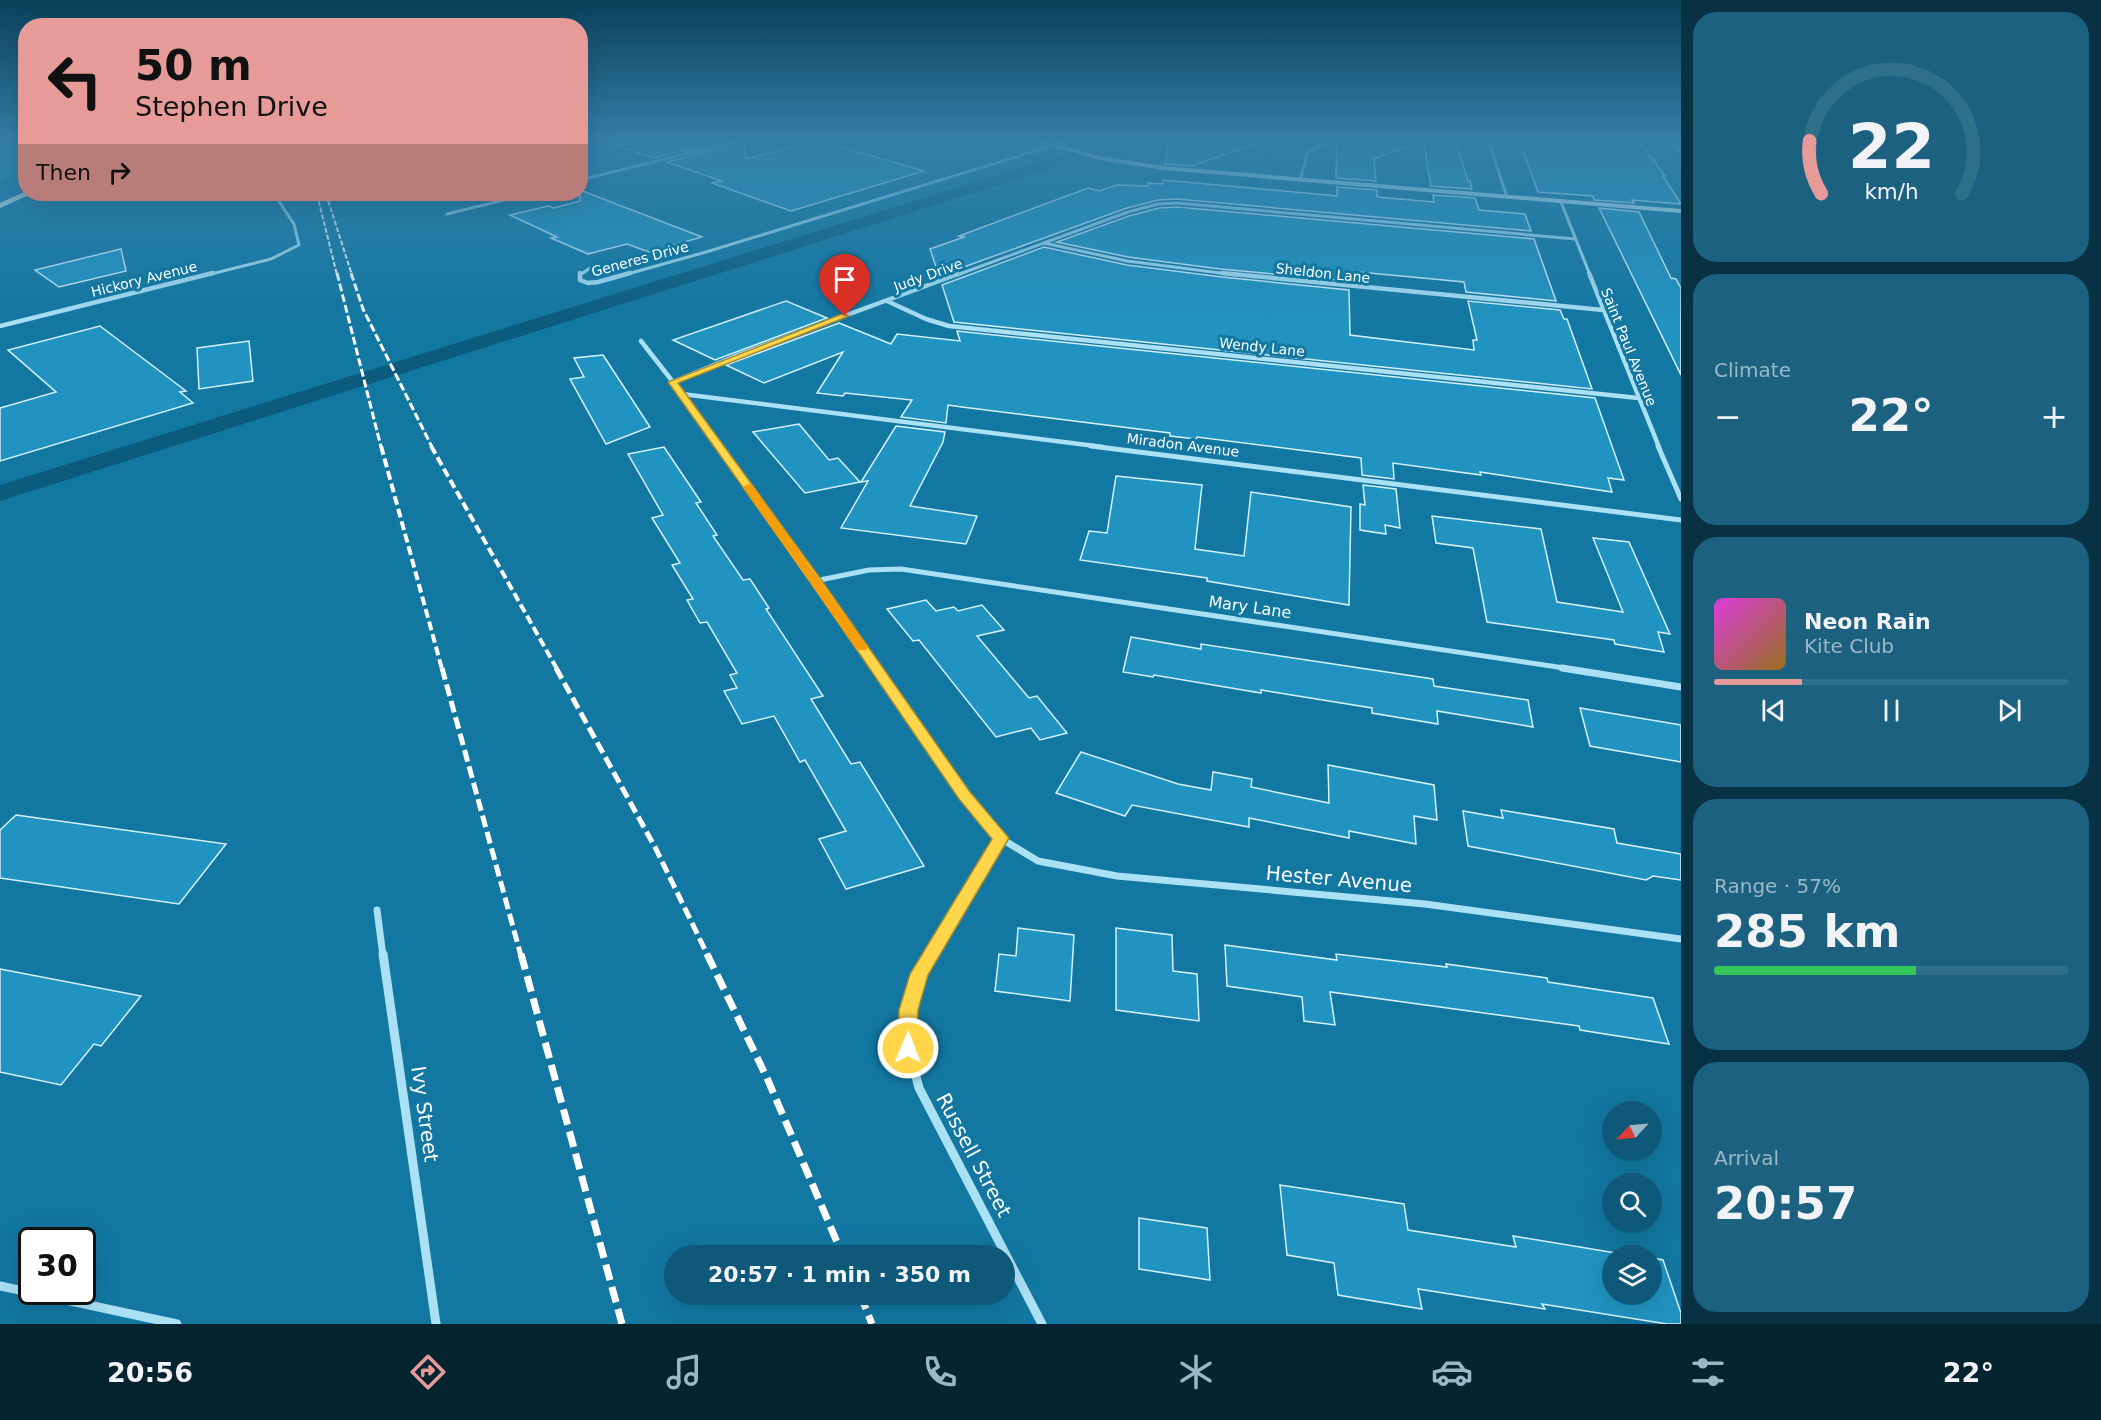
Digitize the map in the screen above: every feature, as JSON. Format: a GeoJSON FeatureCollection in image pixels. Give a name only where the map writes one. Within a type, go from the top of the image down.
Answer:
{"type":"FeatureCollection","features":[{"type":"Feature","properties":{"kind":"street","name":"Hickory Avenue"},"geometry":{"type":"LineString","coordinates":[[0,326],[271,259],[292,250],[299,245],[300,237],[289,213],[280,202]]}},
{"type":"Feature","properties":{"kind":"street"},"geometry":{"type":"LineString","coordinates":[[447,214],[496,202]]}},
{"type":"Feature","properties":{"kind":"street","name":"Generes Drive"},"geometry":{"type":"LineString","coordinates":[[593,266],[580,273],[580,280],[588,283],[598,282],[870,202]]}},
{"type":"Feature","properties":{"kind":"street"},"geometry":{"type":"LineString","coordinates":[[1561,202],[1681,211]]}},
{"type":"Feature","properties":{"kind":"street","name":"Saint Paul Avenue"},"geometry":{"type":"LineString","coordinates":[[1561,202],[1638,398],[1681,499]]}},
{"type":"Feature","properties":{"kind":"street","name":"Judy Drive"},"geometry":{"type":"LineString","coordinates":[[673,382],[748,351],[1128,212],[1158,204],[1236,207],[1575,239]]}},
{"type":"Feature","properties":{"kind":"street","name":"Sheldon Lane"},"geometry":{"type":"LineString","coordinates":[[1043,243],[1090,256],[1131,263],[1353,287],[1603,310]]}},
{"type":"Feature","properties":{"kind":"street","name":"Wendy Lane"},"geometry":{"type":"LineString","coordinates":[[887,301],[926,319],[949,326],[1638,398]]}},
{"type":"Feature","properties":{"kind":"street"},"geometry":{"type":"LineString","coordinates":[[641,341],[673,382]]}},
{"type":"Feature","properties":{"kind":"street","name":"Hester Avenue"},"geometry":{"type":"LineString","coordinates":[[673,382],[964,796],[1000,838],[1038,861],[1117,876],[1425,904],[1681,939]]}},
{"type":"Feature","properties":{"kind":"street","name":"Miradon Avenue"},"geometry":{"type":"LineString","coordinates":[[682,394],[1681,520]]}},
{"type":"Feature","properties":{"kind":"street","name":"Mary Lane"},"geometry":{"type":"LineString","coordinates":[[815,581],[869,570],[901,569],[1465,652],[1681,687]]}},
{"type":"Feature","properties":{"kind":"street","name":"Russell Street"},"geometry":{"type":"LineString","coordinates":[[1000,838],[919,974],[908,1010],[908,1048],[919,1088],[1042,1324]]}},
{"type":"Feature","properties":{"kind":"street","name":"Ivy Street"},"geometry":{"type":"LineString","coordinates":[[377,910],[436,1324]]}},
{"type":"Feature","properties":{"kind":"street"},"geometry":{"type":"LineString","coordinates":[[0,1286],[177,1324]]}},
{"type":"Feature","properties":{"kind":"building"},"geometry":{"type":"Polygon","coordinates":[[[577,202],[611,202],[702,237],[649,252],[627,244],[588,254],[551,238],[557,237],[510,215],[548,206],[554,208],[577,202]]]}},
{"type":"Feature","properties":{"kind":"building"},"geometry":{"type":"Polygon","coordinates":[[[765,202],[822,202],[791,211],[765,202]]]}},
{"type":"Feature","properties":{"kind":"building"},"geometry":{"type":"Polygon","coordinates":[[[1051,202],[1151,202],[1127,208],[939,276],[930,249],[964,237],[959,236],[1051,202]]]}},
{"type":"Feature","properties":{"kind":"building"},"geometry":{"type":"Polygon","coordinates":[[[1208,202],[1476,202],[1479,210],[1525,214],[1531,231],[1208,202]]]}},
{"type":"Feature","properties":{"kind":"building"},"geometry":{"type":"Polygon","coordinates":[[[1654,202],[1680,202],[1681,204],[1654,202]]]}},
{"type":"Feature","properties":{"kind":"building"},"geometry":{"type":"Polygon","coordinates":[[[1177,207],[1534,239],[1556,301],[1466,292],[1464,282],[1349,271],[1349,281],[1220,269],[1128,257],[1057,242],[1129,216],[1159,208],[1177,207]]]}},
{"type":"Feature","properties":{"kind":"building"},"geometry":{"type":"Polygon","coordinates":[[[1599,208],[1639,212],[1671,278],[1676,279],[1681,288],[1681,375],[1599,208]]]}},
{"type":"Feature","properties":{"kind":"building"},"geometry":{"type":"Polygon","coordinates":[[[1044,247],[1127,265],[1349,290],[1350,335],[1407,342],[1474,350],[1473,340],[1477,340],[1468,301],[1560,310],[1564,319],[1567,319],[1592,389],[954,322],[942,285],[1044,247]]]}},
{"type":"Feature","properties":{"kind":"building"},"geometry":{"type":"Polygon","coordinates":[[[121,249],[126,271],[59,287],[35,270],[121,249]]]}},
{"type":"Feature","properties":{"kind":"building"},"geometry":{"type":"Polygon","coordinates":[[[786,301],[827,318],[715,360],[673,340],[786,301]]]}},
{"type":"Feature","properties":{"kind":"building"},"geometry":{"type":"Polygon","coordinates":[[[839,323],[891,344],[897,334],[960,341],[957,331],[1595,398],[1624,480],[1608,478],[1612,492],[1480,472],[1481,475],[1393,463],[1394,479],[1362,475],[1361,458],[1197,437],[1196,439],[1170,436],[1170,433],[948,405],[946,423],[901,417],[912,400],[845,393],[843,396],[817,393],[843,352],[764,383],[726,365],[839,323]]]}},
{"type":"Feature","properties":{"kind":"building"},"geometry":{"type":"Polygon","coordinates":[[[100,326],[186,391],[180,392],[193,403],[0,461],[0,408],[56,392],[8,350],[100,326]]]}},
{"type":"Feature","properties":{"kind":"building"},"geometry":{"type":"Polygon","coordinates":[[[249,341],[253,381],[199,389],[197,348],[249,341]]]}},
{"type":"Feature","properties":{"kind":"building"},"geometry":{"type":"Polygon","coordinates":[[[603,355],[650,427],[606,444],[570,379],[584,377],[574,358],[603,355]]]}},
{"type":"Feature","properties":{"kind":"building"},"geometry":{"type":"Polygon","coordinates":[[[799,424],[829,460],[838,458],[860,482],[805,493],[753,432],[799,424]]]}},
{"type":"Feature","properties":{"kind":"building"},"geometry":{"type":"Polygon","coordinates":[[[896,426],[945,432],[943,442],[910,506],[977,516],[966,544],[841,528],[868,481],[861,482],[896,426]]]}},
{"type":"Feature","properties":{"kind":"building"},"geometry":{"type":"Polygon","coordinates":[[[664,447],[701,502],[696,503],[717,535],[713,536],[743,580],[750,579],[769,608],[766,609],[823,696],[811,699],[851,764],[860,762],[924,866],[846,889],[819,839],[846,831],[805,760],[800,762],[774,716],[742,724],[724,691],[737,688],[730,675],[737,673],[707,622],[700,623],[687,600],[693,599],[672,565],[680,563],[652,518],[663,515],[628,454],[664,447]]]}},
{"type":"Feature","properties":{"kind":"building"},"geometry":{"type":"Polygon","coordinates":[[[1116,476],[1202,485],[1195,549],[1244,556],[1251,492],[1351,507],[1349,605],[1207,581],[1207,578],[1080,560],[1089,531],[1107,533],[1116,476]]]}},
{"type":"Feature","properties":{"kind":"building"},"geometry":{"type":"Polygon","coordinates":[[[1363,485],[1396,489],[1400,528],[1385,525],[1386,534],[1360,530],[1360,504],[1365,505],[1363,485]]]}},
{"type":"Feature","properties":{"kind":"building"},"geometry":{"type":"Polygon","coordinates":[[[1432,516],[1541,529],[1557,602],[1623,612],[1593,538],[1629,542],[1670,634],[1658,632],[1664,652],[1615,644],[1614,640],[1487,622],[1473,548],[1436,543],[1432,516]]]}},
{"type":"Feature","properties":{"kind":"building"},"geometry":{"type":"Polygon","coordinates":[[[926,600],[936,611],[954,607],[958,611],[982,605],[1004,630],[977,636],[1029,698],[1037,696],[1067,733],[1040,740],[1031,728],[996,737],[919,640],[913,641],[887,609],[926,600]]]}},
{"type":"Feature","properties":{"kind":"building"},"geometry":{"type":"Polygon","coordinates":[[[1131,637],[1201,649],[1201,644],[1433,679],[1434,686],[1528,700],[1533,727],[1437,711],[1438,724],[1372,713],[1372,708],[1261,690],[1261,693],[1123,672],[1131,637]]]}},
{"type":"Feature","properties":{"kind":"building"},"geometry":{"type":"Polygon","coordinates":[[[1580,708],[1681,725],[1681,762],[1590,746],[1580,708]]]}},
{"type":"Feature","properties":{"kind":"building"},"geometry":{"type":"Polygon","coordinates":[[[1081,752],[1178,784],[1211,790],[1213,772],[1252,779],[1251,787],[1329,803],[1328,765],[1434,785],[1437,820],[1414,816],[1416,844],[1349,831],[1349,838],[1249,818],[1249,827],[1132,805],[1125,816],[1056,793],[1081,752]]]}},
{"type":"Feature","properties":{"kind":"building"},"geometry":{"type":"Polygon","coordinates":[[[1501,810],[1614,829],[1617,843],[1681,854],[1681,880],[1653,876],[1646,880],[1468,846],[1463,811],[1503,818],[1501,810]]]}},
{"type":"Feature","properties":{"kind":"building"},"geometry":{"type":"Polygon","coordinates":[[[16,815],[226,844],[179,904],[0,878],[0,830],[16,815]]]}},
{"type":"Feature","properties":{"kind":"building"},"geometry":{"type":"Polygon","coordinates":[[[1018,928],[1074,935],[1070,1001],[995,991],[999,954],[1016,956],[1018,928]]]}},
{"type":"Feature","properties":{"kind":"building"},"geometry":{"type":"Polygon","coordinates":[[[1116,928],[1172,935],[1173,971],[1197,974],[1199,1021],[1116,1010],[1116,928]]]}},
{"type":"Feature","properties":{"kind":"building"},"geometry":{"type":"Polygon","coordinates":[[[1225,945],[1337,960],[1336,954],[1447,967],[1446,964],[1547,978],[1548,982],[1653,998],[1669,1044],[1580,1030],[1579,1026],[1330,992],[1335,1025],[1304,1021],[1302,997],[1227,986],[1225,945]]]}},
{"type":"Feature","properties":{"kind":"building"},"geometry":{"type":"Polygon","coordinates":[[[0,969],[141,996],[101,1046],[94,1044],[61,1085],[0,1072],[0,969]]]}},
{"type":"Feature","properties":{"kind":"building"},"geometry":{"type":"Polygon","coordinates":[[[1280,1185],[1404,1204],[1408,1230],[1516,1247],[1513,1236],[1602,1251],[1602,1305],[1662,1305],[1663,1260],[1681,1313],[1681,1324],[1667,1324],[1542,1304],[1545,1309],[1418,1289],[1422,1309],[1338,1295],[1334,1263],[1287,1255],[1280,1185]]]}},
{"type":"Feature","properties":{"kind":"building"},"geometry":{"type":"Polygon","coordinates":[[[1139,1218],[1207,1228],[1210,1280],[1139,1269],[1139,1218]]]}},
{"type":"Feature","properties":{"kind":"waterway"},"geometry":{"type":"LineString","coordinates":[[0,493],[929,202]]}},
{"type":"Feature","properties":{"kind":"railway"},"geometry":{"type":"LineString","coordinates":[[319,202],[337,275]]}},
{"type":"Feature","properties":{"kind":"railway"},"geometry":{"type":"LineString","coordinates":[[328,202],[352,275]]}},
{"type":"Feature","properties":{"kind":"railway"},"geometry":{"type":"LineString","coordinates":[[337,273],[381,447]]}},
{"type":"Feature","properties":{"kind":"railway"},"geometry":{"type":"LineString","coordinates":[[351,273],[363,309],[432,447]]}},
{"type":"Feature","properties":{"kind":"railway"},"geometry":{"type":"LineString","coordinates":[[381,446],[442,669]]}},
{"type":"Feature","properties":{"kind":"railway"},"geometry":{"type":"LineString","coordinates":[[431,446],[557,669]]}},
{"type":"Feature","properties":{"kind":"railway"},"geometry":{"type":"LineString","coordinates":[[442,668],[521,956]]}},
{"type":"Feature","properties":{"kind":"railway"},"geometry":{"type":"LineString","coordinates":[[556,668],[656,849],[708,956]]}},
{"type":"Feature","properties":{"kind":"railway"},"geometry":{"type":"LineString","coordinates":[[521,954],[622,1324]]}},
{"type":"Feature","properties":{"kind":"railway"},"geometry":{"type":"LineString","coordinates":[[707,954],[767,1078],[838,1245]]}},
{"type":"Feature","properties":{"kind":"railway"},"geometry":{"type":"LineString","coordinates":[[864,1305],[872,1324]]}},
{"type":"Feature","properties":{"kind":"slow traffic"},"geometry":{"type":"LineString","coordinates":[[748,487],[862,647]]}},
{"type":"Feature","properties":{"kind":"route"},"geometry":{"type":"LineString","coordinates":[[845,316],[673,382],[964,796],[1000,838],[919,974],[908,1010],[908,1048]]}}]}
